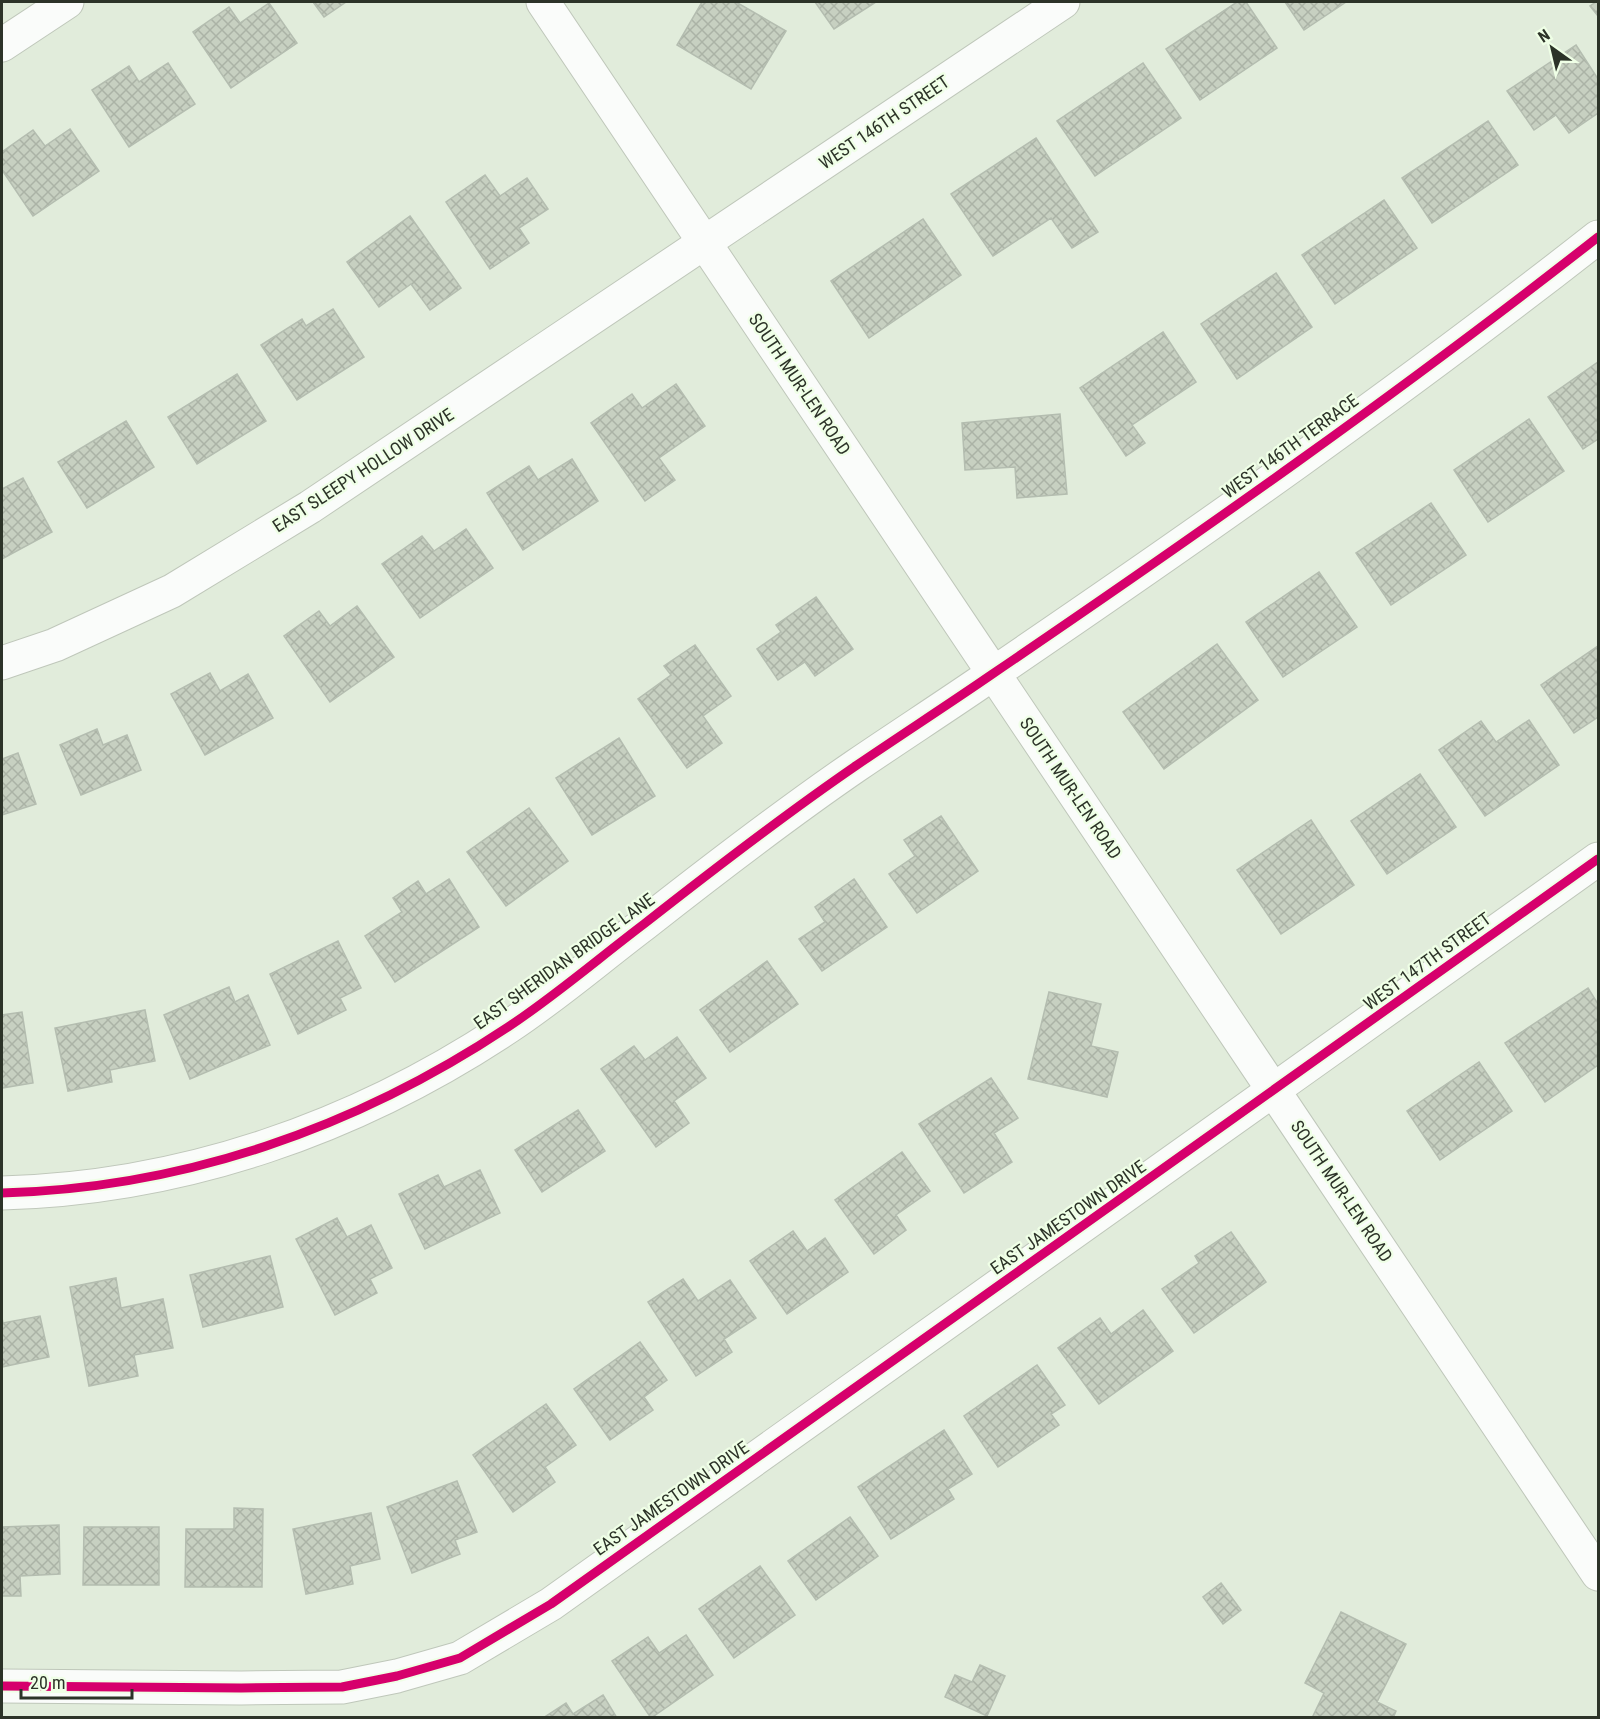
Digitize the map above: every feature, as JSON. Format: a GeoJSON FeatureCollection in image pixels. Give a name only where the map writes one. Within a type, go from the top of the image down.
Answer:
{"type":"FeatureCollection","features":[{"type":"Feature","properties":{"kind":"street"},"geometry":{"type":"LineString","coordinates":[[2,45],[67,2]]}},
{"type":"Feature","properties":{"kind":"street","name":"SOUTH MUR-LEN ROAD"},"geometry":{"type":"LineString","coordinates":[[543,2],[1599,1574]]}},
{"type":"Feature","properties":{"kind":"street","name":"WEST 146TH STREET"},"geometry":{"type":"LineString","coordinates":[[704,243],[1063,2]]}},
{"type":"Feature","properties":{"kind":"street","name":"WEST 146TH TERRACE"},"geometry":{"type":"LineString","coordinates":[[994,674],[1312,452],[1599,237]]}},
{"type":"Feature","properties":{"kind":"street","name":"EAST SLEEPY HOLLOW DRIVE"},"geometry":{"type":"LineString","coordinates":[[2,663],[55,645],[172,591],[310,507],[704,243]]}},
{"type":"Feature","properties":{"kind":"street","name":"EAST SHERIDAN BRIDGE LANE"},"geometry":{"type":"LineString","coordinates":[[2,1193],[51,1192],[136,1180],[231,1158],[321,1127],[413,1085],[509,1026],[721,863],[855,766],[994,674]]}},
{"type":"Feature","properties":{"kind":"street","name":"WEST 147TH STREET"},"geometry":{"type":"LineString","coordinates":[[1274,1090],[1599,859]]}},
{"type":"Feature","properties":{"kind":"street","name":"EAST JAMESTOWN DRIVE"},"geometry":{"type":"LineString","coordinates":[[2,1686],[342,1687],[397,1676],[460,1658],[551,1604],[1274,1090]]}},
{"type":"Feature","properties":{"kind":"building"},"geometry":{"type":"Polygon","coordinates":[[[313,2],[346,2],[324,17],[313,2]]]}},
{"type":"Feature","properties":{"kind":"building"},"geometry":{"type":"Polygon","coordinates":[[[702,2],[736,2],[786,31],[751,89],[677,45],[702,2]]]}},
{"type":"Feature","properties":{"kind":"building"},"geometry":{"type":"Polygon","coordinates":[[[815,2],[876,2],[834,29],[815,2]]]}},
{"type":"Feature","properties":{"kind":"building"},"geometry":{"type":"Polygon","coordinates":[[[1237,2],[1246,2],[1277,48],[1200,100],[1166,49],[1237,2]]]}},
{"type":"Feature","properties":{"kind":"building"},"geometry":{"type":"Polygon","coordinates":[[[1285,2],[1346,2],[1304,30],[1285,2]]]}},
{"type":"Feature","properties":{"kind":"building"},"geometry":{"type":"Polygon","coordinates":[[[1598,2],[1598,16],[1590,6],[1598,2]]]}},
{"type":"Feature","properties":{"kind":"building"},"geometry":{"type":"Polygon","coordinates":[[[269,3],[297,43],[231,88],[193,32],[229,7],[240,23],[269,3]]]}},
{"type":"Feature","properties":{"kind":"building"},"geometry":{"type":"Polygon","coordinates":[[[1576,45],[1598,79],[1598,113],[1569,133],[1556,115],[1534,130],[1507,91],[1576,45]]]}},
{"type":"Feature","properties":{"kind":"building"},"geometry":{"type":"Polygon","coordinates":[[[168,63],[195,104],[129,147],[92,90],[129,66],[139,82],[168,63]]]}},
{"type":"Feature","properties":{"kind":"building"},"geometry":{"type":"Polygon","coordinates":[[[1143,63],[1181,118],[1095,176],[1057,121],[1143,63]]]}},
{"type":"Feature","properties":{"kind":"building"},"geometry":{"type":"Polygon","coordinates":[[[1488,121],[1518,165],[1432,223],[1402,178],[1488,121]]]}},
{"type":"Feature","properties":{"kind":"building"},"geometry":{"type":"Polygon","coordinates":[[[70,129],[99,171],[33,216],[2,170],[2,152],[33,130],[45,146],[70,129]]]}},
{"type":"Feature","properties":{"kind":"building"},"geometry":{"type":"Polygon","coordinates":[[[1036,138],[1098,232],[1072,248],[1051,218],[993,256],[951,194],[1036,138]]]}},
{"type":"Feature","properties":{"kind":"building"},"geometry":{"type":"Polygon","coordinates":[[[485,175],[500,196],[527,178],[548,209],[519,228],[529,243],[490,269],[446,202],[485,175]]]}},
{"type":"Feature","properties":{"kind":"building"},"geometry":{"type":"Polygon","coordinates":[[[1384,200],[1417,248],[1335,304],[1302,255],[1384,200]]]}},
{"type":"Feature","properties":{"kind":"building"},"geometry":{"type":"Polygon","coordinates":[[[410,216],[461,288],[430,310],[411,284],[379,307],[347,262],[410,216]]]}},
{"type":"Feature","properties":{"kind":"building"},"geometry":{"type":"Polygon","coordinates":[[[923,219],[961,275],[869,338],[831,281],[923,219]]]}},
{"type":"Feature","properties":{"kind":"building"},"geometry":{"type":"Polygon","coordinates":[[[1276,273],[1312,327],[1237,379],[1201,324],[1276,273]]]}},
{"type":"Feature","properties":{"kind":"building"},"geometry":{"type":"Polygon","coordinates":[[[333,309],[364,357],[297,400],[261,345],[302,319],[306,326],[333,309]]]}},
{"type":"Feature","properties":{"kind":"building"},"geometry":{"type":"Polygon","coordinates":[[[1163,332],[1196,382],[1132,425],[1145,443],[1126,456],[1080,388],[1163,332]]]}},
{"type":"Feature","properties":{"kind":"building"},"geometry":{"type":"Polygon","coordinates":[[[1598,362],[1598,439],[1583,449],[1548,397],[1598,362]]]}},
{"type":"Feature","properties":{"kind":"building"},"geometry":{"type":"Polygon","coordinates":[[[237,374],[266,421],[197,464],[168,417],[237,374]]]}},
{"type":"Feature","properties":{"kind":"building"},"geometry":{"type":"Polygon","coordinates":[[[676,384],[705,426],[659,458],[675,480],[645,501],[591,423],[632,394],[642,408],[676,384]]]}},
{"type":"Feature","properties":{"kind":"building"},"geometry":{"type":"Polygon","coordinates":[[[1060,414],[1067,494],[1017,498],[1015,467],[965,470],[962,423],[1060,414]]]}},
{"type":"Feature","properties":{"kind":"building"},"geometry":{"type":"Polygon","coordinates":[[[1529,419],[1564,471],[1488,522],[1454,470],[1529,419]]]}},
{"type":"Feature","properties":{"kind":"building"},"geometry":{"type":"Polygon","coordinates":[[[126,421],[154,467],[87,508],[58,462],[126,421]]]}},
{"type":"Feature","properties":{"kind":"building"},"geometry":{"type":"Polygon","coordinates":[[[572,459],[598,501],[523,550],[487,493],[529,466],[538,480],[572,459]]]}},
{"type":"Feature","properties":{"kind":"building"},"geometry":{"type":"Polygon","coordinates":[[[23,478],[52,532],[2,559],[2,489],[23,478]]]}},
{"type":"Feature","properties":{"kind":"building"},"geometry":{"type":"Polygon","coordinates":[[[1431,503],[1466,555],[1391,605],[1356,553],[1431,503]]]}},
{"type":"Feature","properties":{"kind":"building"},"geometry":{"type":"Polygon","coordinates":[[[466,529],[493,568],[420,618],[382,564],[422,536],[434,551],[466,529]]]}},
{"type":"Feature","properties":{"kind":"building"},"geometry":{"type":"Polygon","coordinates":[[[1319,572],[1357,627],[1283,677],[1246,622],[1319,572]]]}},
{"type":"Feature","properties":{"kind":"building"},"geometry":{"type":"Polygon","coordinates":[[[816,597],[853,649],[815,676],[805,662],[778,680],[757,649],[781,632],[776,625],[816,597]]]}},
{"type":"Feature","properties":{"kind":"building"},"geometry":{"type":"Polygon","coordinates":[[[357,606],[394,657],[330,702],[284,636],[319,611],[330,626],[357,606]]]}},
{"type":"Feature","properties":{"kind":"building"},"geometry":{"type":"Polygon","coordinates":[[[1217,644],[1258,700],[1164,769],[1123,712],[1217,644]]]}},
{"type":"Feature","properties":{"kind":"building"},"geometry":{"type":"Polygon","coordinates":[[[695,645],[731,696],[703,716],[722,743],[687,768],[638,699],[671,675],[664,666],[695,645]]]}},
{"type":"Feature","properties":{"kind":"building"},"geometry":{"type":"Polygon","coordinates":[[[1598,646],[1598,717],[1574,733],[1541,685],[1598,646]]]}},
{"type":"Feature","properties":{"kind":"building"},"geometry":{"type":"Polygon","coordinates":[[[210,673],[220,691],[248,674],[273,718],[205,755],[171,694],[210,673]]]}},
{"type":"Feature","properties":{"kind":"building"},"geometry":{"type":"Polygon","coordinates":[[[1529,720],[1559,765],[1485,816],[1439,750],[1481,721],[1496,742],[1529,720]]]}},
{"type":"Feature","properties":{"kind":"building"},"geometry":{"type":"Polygon","coordinates":[[[97,729],[103,745],[127,735],[141,770],[81,795],[60,745],[97,729]]]}},
{"type":"Feature","properties":{"kind":"building"},"geometry":{"type":"Polygon","coordinates":[[[619,738],[655,796],[592,835],[556,778],[619,738]]]}},
{"type":"Feature","properties":{"kind":"building"},"geometry":{"type":"Polygon","coordinates":[[[18,753],[36,804],[2,815],[2,759],[18,753]]]}},
{"type":"Feature","properties":{"kind":"building"},"geometry":{"type":"Polygon","coordinates":[[[1420,774],[1456,827],[1387,874],[1351,821],[1420,774]]]}},
{"type":"Feature","properties":{"kind":"building"},"geometry":{"type":"Polygon","coordinates":[[[529,808],[568,861],[506,906],[467,852],[529,808]]]}},
{"type":"Feature","properties":{"kind":"building"},"geometry":{"type":"Polygon","coordinates":[[[941,816],[978,871],[917,913],[889,874],[915,856],[904,840],[941,816]]]}},
{"type":"Feature","properties":{"kind":"building"},"geometry":{"type":"Polygon","coordinates":[[[1311,820],[1354,885],[1281,934],[1237,870],[1311,820]]]}},
{"type":"Feature","properties":{"kind":"building"},"geometry":{"type":"Polygon","coordinates":[[[449,879],[479,927],[395,982],[365,936],[402,912],[393,898],[418,881],[426,894],[449,879]]]}},
{"type":"Feature","properties":{"kind":"building"},"geometry":{"type":"Polygon","coordinates":[[[854,879],[887,927],[822,971],[799,939],[825,922],[815,907],[854,879]]]}},
{"type":"Feature","properties":{"kind":"building"},"geometry":{"type":"Polygon","coordinates":[[[338,941],[361,988],[340,998],[346,1010],[298,1034],[270,974],[338,941]]]}},
{"type":"Feature","properties":{"kind":"building"},"geometry":{"type":"Polygon","coordinates":[[[767,961],[798,1004],[730,1052],[700,1010],[767,961]]]}},
{"type":"Feature","properties":{"kind":"building"},"geometry":{"type":"Polygon","coordinates":[[[229,987],[235,1002],[248,995],[270,1045],[190,1079],[164,1015],[229,987]]]}},
{"type":"Feature","properties":{"kind":"building"},"geometry":{"type":"Polygon","coordinates":[[[1588,988],[1598,1004],[1598,1065],[1545,1102],[1505,1043],[1588,988]]]}},
{"type":"Feature","properties":{"kind":"building"},"geometry":{"type":"Polygon","coordinates":[[[1049,992],[1101,1004],[1091,1046],[1118,1052],[1107,1097],[1028,1079],[1049,992]]]}},
{"type":"Feature","properties":{"kind":"building"},"geometry":{"type":"Polygon","coordinates":[[[145,1010],[155,1061],[110,1070],[112,1082],[68,1091],[55,1028],[145,1010]]]}},
{"type":"Feature","properties":{"kind":"building"},"geometry":{"type":"Polygon","coordinates":[[[22,1012],[33,1083],[2,1088],[2,1015],[22,1012]]]}},
{"type":"Feature","properties":{"kind":"building"},"geometry":{"type":"Polygon","coordinates":[[[677,1037],[706,1078],[674,1101],[689,1123],[656,1147],[601,1069],[634,1046],[645,1060],[677,1037]]]}},
{"type":"Feature","properties":{"kind":"building"},"geometry":{"type":"Polygon","coordinates":[[[1479,1062],[1512,1111],[1440,1160],[1407,1111],[1479,1062]]]}},
{"type":"Feature","properties":{"kind":"building"},"geometry":{"type":"Polygon","coordinates":[[[991,1078],[1018,1118],[994,1133],[1012,1162],[964,1193],[919,1124],[991,1078]]]}},
{"type":"Feature","properties":{"kind":"building"},"geometry":{"type":"Polygon","coordinates":[[[578,1110],[605,1151],[542,1192],[515,1150],[578,1110]]]}},
{"type":"Feature","properties":{"kind":"building"},"geometry":{"type":"Polygon","coordinates":[[[902,1152],[930,1191],[896,1215],[906,1230],[874,1254],[835,1200],[902,1152]]]}},
{"type":"Feature","properties":{"kind":"building"},"geometry":{"type":"Polygon","coordinates":[[[480,1170],[500,1213],[425,1249],[399,1194],[438,1175],[444,1187],[480,1170]]]}},
{"type":"Feature","properties":{"kind":"building"},"geometry":{"type":"Polygon","coordinates":[[[337,1218],[347,1237],[371,1225],[392,1268],[370,1279],[377,1293],[335,1315],[296,1239],[337,1218]]]}},
{"type":"Feature","properties":{"kind":"building"},"geometry":{"type":"Polygon","coordinates":[[[793,1231],[807,1251],[825,1238],[848,1272],[787,1314],[750,1261],[793,1231]]]}},
{"type":"Feature","properties":{"kind":"building"},"geometry":{"type":"Polygon","coordinates":[[[1231,1232],[1266,1282],[1194,1333],[1162,1289],[1199,1263],[1195,1256],[1231,1232]]]}},
{"type":"Feature","properties":{"kind":"building"},"geometry":{"type":"Polygon","coordinates":[[[270,1256],[283,1307],[203,1327],[190,1275],[270,1256]]]}},
{"type":"Feature","properties":{"kind":"building"},"geometry":{"type":"Polygon","coordinates":[[[116,1278],[121,1308],[163,1299],[173,1348],[134,1355],[138,1376],[89,1386],[70,1287],[116,1278]]]}},
{"type":"Feature","properties":{"kind":"building"},"geometry":{"type":"Polygon","coordinates":[[[683,1279],[698,1301],[730,1280],[756,1318],[724,1339],[732,1352],[696,1376],[648,1302],[683,1279]]]}},
{"type":"Feature","properties":{"kind":"building"},"geometry":{"type":"Polygon","coordinates":[[[1143,1310],[1173,1351],[1099,1404],[1058,1348],[1100,1318],[1111,1334],[1143,1310]]]}},
{"type":"Feature","properties":{"kind":"building"},"geometry":{"type":"Polygon","coordinates":[[[40,1316],[49,1357],[2,1367],[2,1318],[3,1323],[40,1316]]]}},
{"type":"Feature","properties":{"kind":"building"},"geometry":{"type":"Polygon","coordinates":[[[640,1342],[667,1380],[644,1397],[653,1410],[610,1440],[574,1389],[640,1342]]]}},
{"type":"Feature","properties":{"kind":"building"},"geometry":{"type":"Polygon","coordinates":[[[1037,1365],[1065,1405],[1051,1414],[1059,1425],[998,1467],[964,1416],[1037,1365]]]}},
{"type":"Feature","properties":{"kind":"building"},"geometry":{"type":"Polygon","coordinates":[[[546,1404],[576,1445],[545,1467],[555,1482],[513,1512],[473,1455],[546,1404]]]}},
{"type":"Feature","properties":{"kind":"building"},"geometry":{"type":"Polygon","coordinates":[[[944,1430],[972,1474],[948,1489],[954,1499],[891,1539],[858,1487],[944,1430]]]}},
{"type":"Feature","properties":{"kind":"building"},"geometry":{"type":"Polygon","coordinates":[[[457,1481],[477,1532],[455,1540],[460,1554],[412,1573],[387,1507],[457,1481]]]}},
{"type":"Feature","properties":{"kind":"building"},"geometry":{"type":"Polygon","coordinates":[[[234,1508],[263,1509],[262,1587],[185,1587],[186,1529],[234,1529],[234,1508]]]}},
{"type":"Feature","properties":{"kind":"building"},"geometry":{"type":"Polygon","coordinates":[[[371,1513],[380,1559],[350,1566],[353,1584],[306,1594],[293,1529],[371,1513]]]}},
{"type":"Feature","properties":{"kind":"building"},"geometry":{"type":"Polygon","coordinates":[[[850,1517],[878,1556],[816,1600],[788,1561],[850,1517]]]}},
{"type":"Feature","properties":{"kind":"building"},"geometry":{"type":"Polygon","coordinates":[[[59,1525],[60,1574],[20,1576],[21,1596],[2,1596],[2,1527],[59,1525]]]}},
{"type":"Feature","properties":{"kind":"building"},"geometry":{"type":"Polygon","coordinates":[[[84,1527],[159,1527],[159,1585],[83,1585],[84,1527]]]}},
{"type":"Feature","properties":{"kind":"building"},"geometry":{"type":"Polygon","coordinates":[[[760,1566],[795,1615],[734,1658],[699,1609],[760,1566]]]}},
{"type":"Feature","properties":{"kind":"building"},"geometry":{"type":"Polygon","coordinates":[[[1221,1583],[1241,1610],[1223,1624],[1203,1597],[1221,1583]]]}},
{"type":"Feature","properties":{"kind":"building"},"geometry":{"type":"Polygon","coordinates":[[[1341,1612],[1406,1644],[1377,1702],[1396,1711],[1393,1718],[1312,1718],[1324,1693],[1305,1683],[1341,1612]]]}},
{"type":"Feature","properties":{"kind":"building"},"geometry":{"type":"Polygon","coordinates":[[[686,1635],[713,1675],[651,1718],[612,1661],[648,1637],[659,1653],[686,1635]]]}},
{"type":"Feature","properties":{"kind":"building"},"geometry":{"type":"Polygon","coordinates":[[[980,1665],[1005,1676],[987,1716],[945,1697],[955,1675],[972,1682],[980,1665]]]}},
{"type":"Feature","properties":{"kind":"building"},"geometry":{"type":"Polygon","coordinates":[[[603,1695],[617,1718],[543,1718],[566,1703],[573,1714],[603,1695]]]}},
{"type":"Feature","properties":{"kind":"cycle path"},"geometry":{"type":"LineString","coordinates":[[2,1193],[70,1189],[136,1179],[202,1165],[266,1146],[329,1123],[390,1095],[450,1063],[543,1003],[723,863],[830,784],[1068,622],[1298,461],[1449,351],[1598,237]]}},
{"type":"Feature","properties":{"kind":"cycle path"},"geometry":{"type":"LineString","coordinates":[[2,1686],[342,1687],[397,1676],[460,1658],[551,1604],[1598,859]]}}]}
